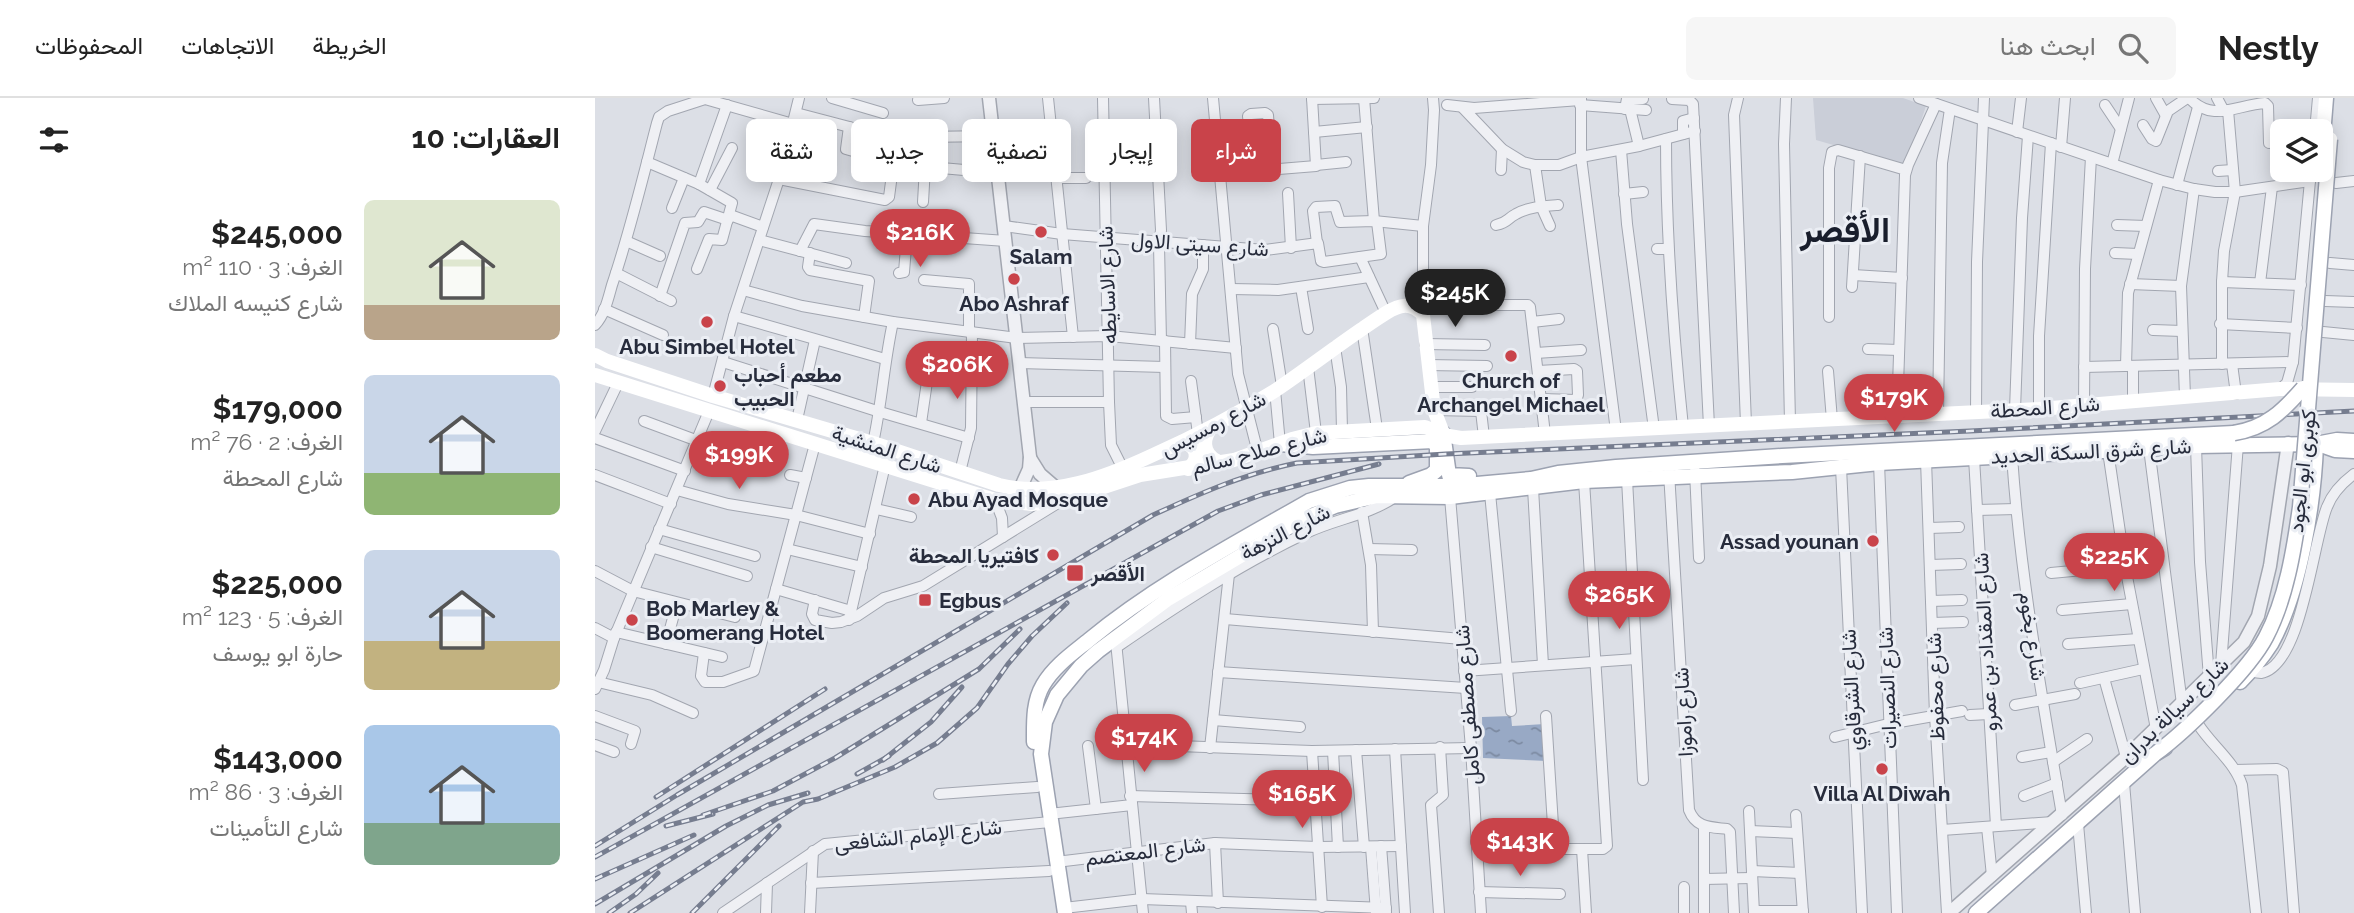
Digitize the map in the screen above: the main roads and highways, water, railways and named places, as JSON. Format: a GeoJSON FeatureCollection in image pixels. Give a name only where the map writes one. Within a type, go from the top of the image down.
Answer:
{"type":"FeatureCollection","features":[{"type":"Feature","properties":{"kind":"main road"},"geometry":{"type":"LineString","coordinates":[[2324,119],[2326,98]]}},
{"type":"Feature","properties":{"kind":"main road"},"geometry":{"type":"LineString","coordinates":[[2327,119],[2333,98]]}},
{"type":"Feature","properties":{"kind":"main road","name":"كوبرى ابو الجود"},"geometry":{"type":"LineString","coordinates":[[2151,753],[2249,649],[2263,625],[2272,599],[2288,532],[2302,388],[2315,182]]}},
{"type":"Feature","properties":{"kind":"main road","name":"كوبرى ابو الجود"},"geometry":{"type":"LineString","coordinates":[[2151,753],[2223,691],[2257,651],[2280,602],[2294,546],[2299,507],[2319,182]]}},
{"type":"Feature","properties":{"kind":"main road","name":"شارع رمسيس"},"geometry":{"type":"LineString","coordinates":[[1020,489],[1058,494],[1123,470],[1204,432],[1278,388],[1362,328],[1398,306],[1416,308],[1423,315],[1434,410],[1443,433]]}},
{"type":"Feature","properties":{"kind":"main road","name":"شارع المنشية"},"geometry":{"type":"LineString","coordinates":[[595,355],[713,396],[873,443],[999,485],[1020,489]]}},
{"type":"Feature","properties":{"kind":"main road","name":"شارع المنشية"},"geometry":{"type":"LineString","coordinates":[[595,376],[995,500]]}},
{"type":"Feature","properties":{"kind":"main road"},"geometry":{"type":"LineString","coordinates":[[2236,438],[2267,422],[2286,408],[2302,388]]}},
{"type":"Feature","properties":{"kind":"main road","name":"شارع المحطة"},"geometry":{"type":"LineString","coordinates":[[1443,433],[1455,438],[1616,431],[2039,409],[2280,389],[2354,390]]}},
{"type":"Feature","properties":{"kind":"main road","name":"شارع صلاح سالم"},"geometry":{"type":"LineString","coordinates":[[995,500],[1032,504],[1058,494],[1140,475],[1222,463],[1316,433],[1425,427],[1443,433]]}},
{"type":"Feature","properties":{"kind":"main road"},"geometry":{"type":"LineString","coordinates":[[1204,432],[1206,450],[1215,461],[1222,463]]}},
{"type":"Feature","properties":{"kind":"main road"},"geometry":{"type":"LineString","coordinates":[[1443,433],[1448,473],[1452,477],[1558,473]]}},
{"type":"Feature","properties":{"kind":"main road","name":"شارع شرق السكة الحديد"},"geometry":{"type":"LineString","coordinates":[[1823,469],[1926,460],[2196,446],[2236,438],[2316,444]]}},
{"type":"Feature","properties":{"kind":"main road","name":"شارع النزهة"},"geometry":{"type":"LineString","coordinates":[[1398,491],[1531,479],[1558,473],[1695,469],[1782,456],[2236,438]]}},
{"type":"Feature","properties":{"kind":"main road"},"geometry":{"type":"LineString","coordinates":[[2316,444],[2354,440]]}},
{"type":"Feature","properties":{"kind":"main road"},"geometry":{"type":"LineString","coordinates":[[1280,444],[1313,447],[1433,441],[1437,447],[1438,466],[1434,473],[1398,491]]}},
{"type":"Feature","properties":{"kind":"main road"},"geometry":{"type":"LineString","coordinates":[[1182,442],[1194,448],[1196,453],[1196,460],[1188,469]]}},
{"type":"Feature","properties":{"kind":"main road"},"geometry":{"type":"LineString","coordinates":[[2316,444],[2335,450],[2354,451]]}},
{"type":"Feature","properties":{"kind":"main road","name":"شارع سيالة بدران"},"geometry":{"type":"LineString","coordinates":[[1963,913],[2151,753],[2171,745],[2198,724],[2250,671],[2272,642],[2291,595],[2310,506],[2316,444]]}},
{"type":"Feature","properties":{"kind":"main road"},"geometry":{"type":"LineString","coordinates":[[1782,456],[1823,469]]}},
{"type":"Feature","properties":{"kind":"main road","name":"شارع النزهة"},"geometry":{"type":"LineString","coordinates":[[1695,469],[1823,469]]}},
{"type":"Feature","properties":{"kind":"main road","name":"شارع النزهة"},"geometry":{"type":"LineString","coordinates":[[1061,911],[1047,820],[1038,695],[1051,674],[1069,656],[1142,600],[1350,488],[1369,486],[1450,497],[1584,481],[1627,479],[1669,471]]}},
{"type":"Feature","properties":{"kind":"main road","name":"شارع النزهة"},"geometry":{"type":"LineString","coordinates":[[1047,820],[1037,787],[1034,754],[1039,721],[1081,666],[1186,587],[1312,507]]}},
{"type":"Feature","properties":{"kind":"main road"},"geometry":{"type":"LineString","coordinates":[[1051,674],[1066,684]]}},
{"type":"Feature","properties":{"kind":"main road","name":"شارع سيالة بدران"},"geometry":{"type":"LineString","coordinates":[[1976,913],[2124,783],[2151,753]]}},
{"type":"Feature","properties":{"kind":"water"},"geometry":{"type":"Polygon","coordinates":[[[1511,716],[1512,726],[1545,724],[1547,761],[1483,758],[1482,717],[1511,716]]]}},
{"type":"Feature","properties":{"kind":"railway"},"geometry":{"type":"LineString","coordinates":[[595,846],[1153,515],[1224,484],[1278,467],[1297,463],[1446,454],[2354,411]]}},
{"type":"Feature","properties":{"kind":"railway"},"geometry":{"type":"LineString","coordinates":[[595,857],[1218,511],[1261,495],[1379,464]]}},
{"type":"Feature","properties":{"kind":"railway"},"geometry":{"type":"LineString","coordinates":[[630,913],[803,802],[818,799],[895,767],[937,743],[977,708],[1008,664],[1032,636],[1067,603]]}},
{"type":"Feature","properties":{"kind":"railway"},"geometry":{"type":"LineString","coordinates":[[703,815],[773,791],[835,758],[979,669],[1020,629]]}},
{"type":"Feature","properties":{"kind":"railway"},"geometry":{"type":"LineString","coordinates":[[883,760],[931,722],[962,687]]}},
{"type":"Feature","properties":{"kind":"railway"},"geometry":{"type":"LineString","coordinates":[[656,797],[825,689]]}},
{"type":"Feature","properties":{"kind":"railway"},"geometry":{"type":"LineString","coordinates":[[857,774],[889,756]]}},
{"type":"Feature","properties":{"kind":"railway"},"geometry":{"type":"LineString","coordinates":[[595,904],[726,826],[768,805],[808,793]]}},
{"type":"Feature","properties":{"kind":"railway"},"geometry":{"type":"LineString","coordinates":[[666,826],[713,814]]}},
{"type":"Feature","properties":{"kind":"railway"},"geometry":{"type":"LineString","coordinates":[[692,913],[779,826]]}},
{"type":"Feature","properties":{"kind":"railway"},"geometry":{"type":"LineString","coordinates":[[595,879],[694,835]]}},
{"type":"Feature","properties":{"kind":"railway"},"geometry":{"type":"LineString","coordinates":[[609,913],[636,894],[658,873]]}},
{"type":"Feature","properties":{"kind":"place","name":"Salam"},"geometry":{"type":"Point","coordinates":[1041,232]}},
{"type":"Feature","properties":{"kind":"place","name":"Abo Ashraf"},"geometry":{"type":"Point","coordinates":[1014,279]}},
{"type":"Feature","properties":{"kind":"place","name":"Abu Simbel Hotel"},"geometry":{"type":"Point","coordinates":[707,322]}},
{"type":"Feature","properties":{"kind":"place","name":"Church of Archangel Michael"},"geometry":{"type":"Point","coordinates":[1511,356]}},
{"type":"Feature","properties":{"kind":"place","name":"مطعم أحباب الحبيب"},"geometry":{"type":"Point","coordinates":[720,386]}},
{"type":"Feature","properties":{"kind":"place","name":"Abu Ayad Mosque"},"geometry":{"type":"Point","coordinates":[914,499]}},
{"type":"Feature","properties":{"kind":"place","name":"Assad younan"},"geometry":{"type":"Point","coordinates":[1873,541]}},
{"type":"Feature","properties":{"kind":"place","name":"كافتيريا المحطة"},"geometry":{"type":"Point","coordinates":[1053,555]}},
{"type":"Feature","properties":{"kind":"place","name":"الأقصر"},"geometry":{"type":"Point","coordinates":[1075,573]}},
{"type":"Feature","properties":{"kind":"place","name":"Egbus"},"geometry":{"type":"Point","coordinates":[925,600]}},
{"type":"Feature","properties":{"kind":"place","name":"Bob Marley & Boomerang Hotel"},"geometry":{"type":"Point","coordinates":[632,620]}},
{"type":"Feature","properties":{"kind":"place","name":"Villa Al Diwah"},"geometry":{"type":"Point","coordinates":[1882,769]}},
{"type":"Feature","properties":{"kind":"district","name":"الأقصر"},"geometry":{"type":"Point","coordinates":[1845,229]}}]}
